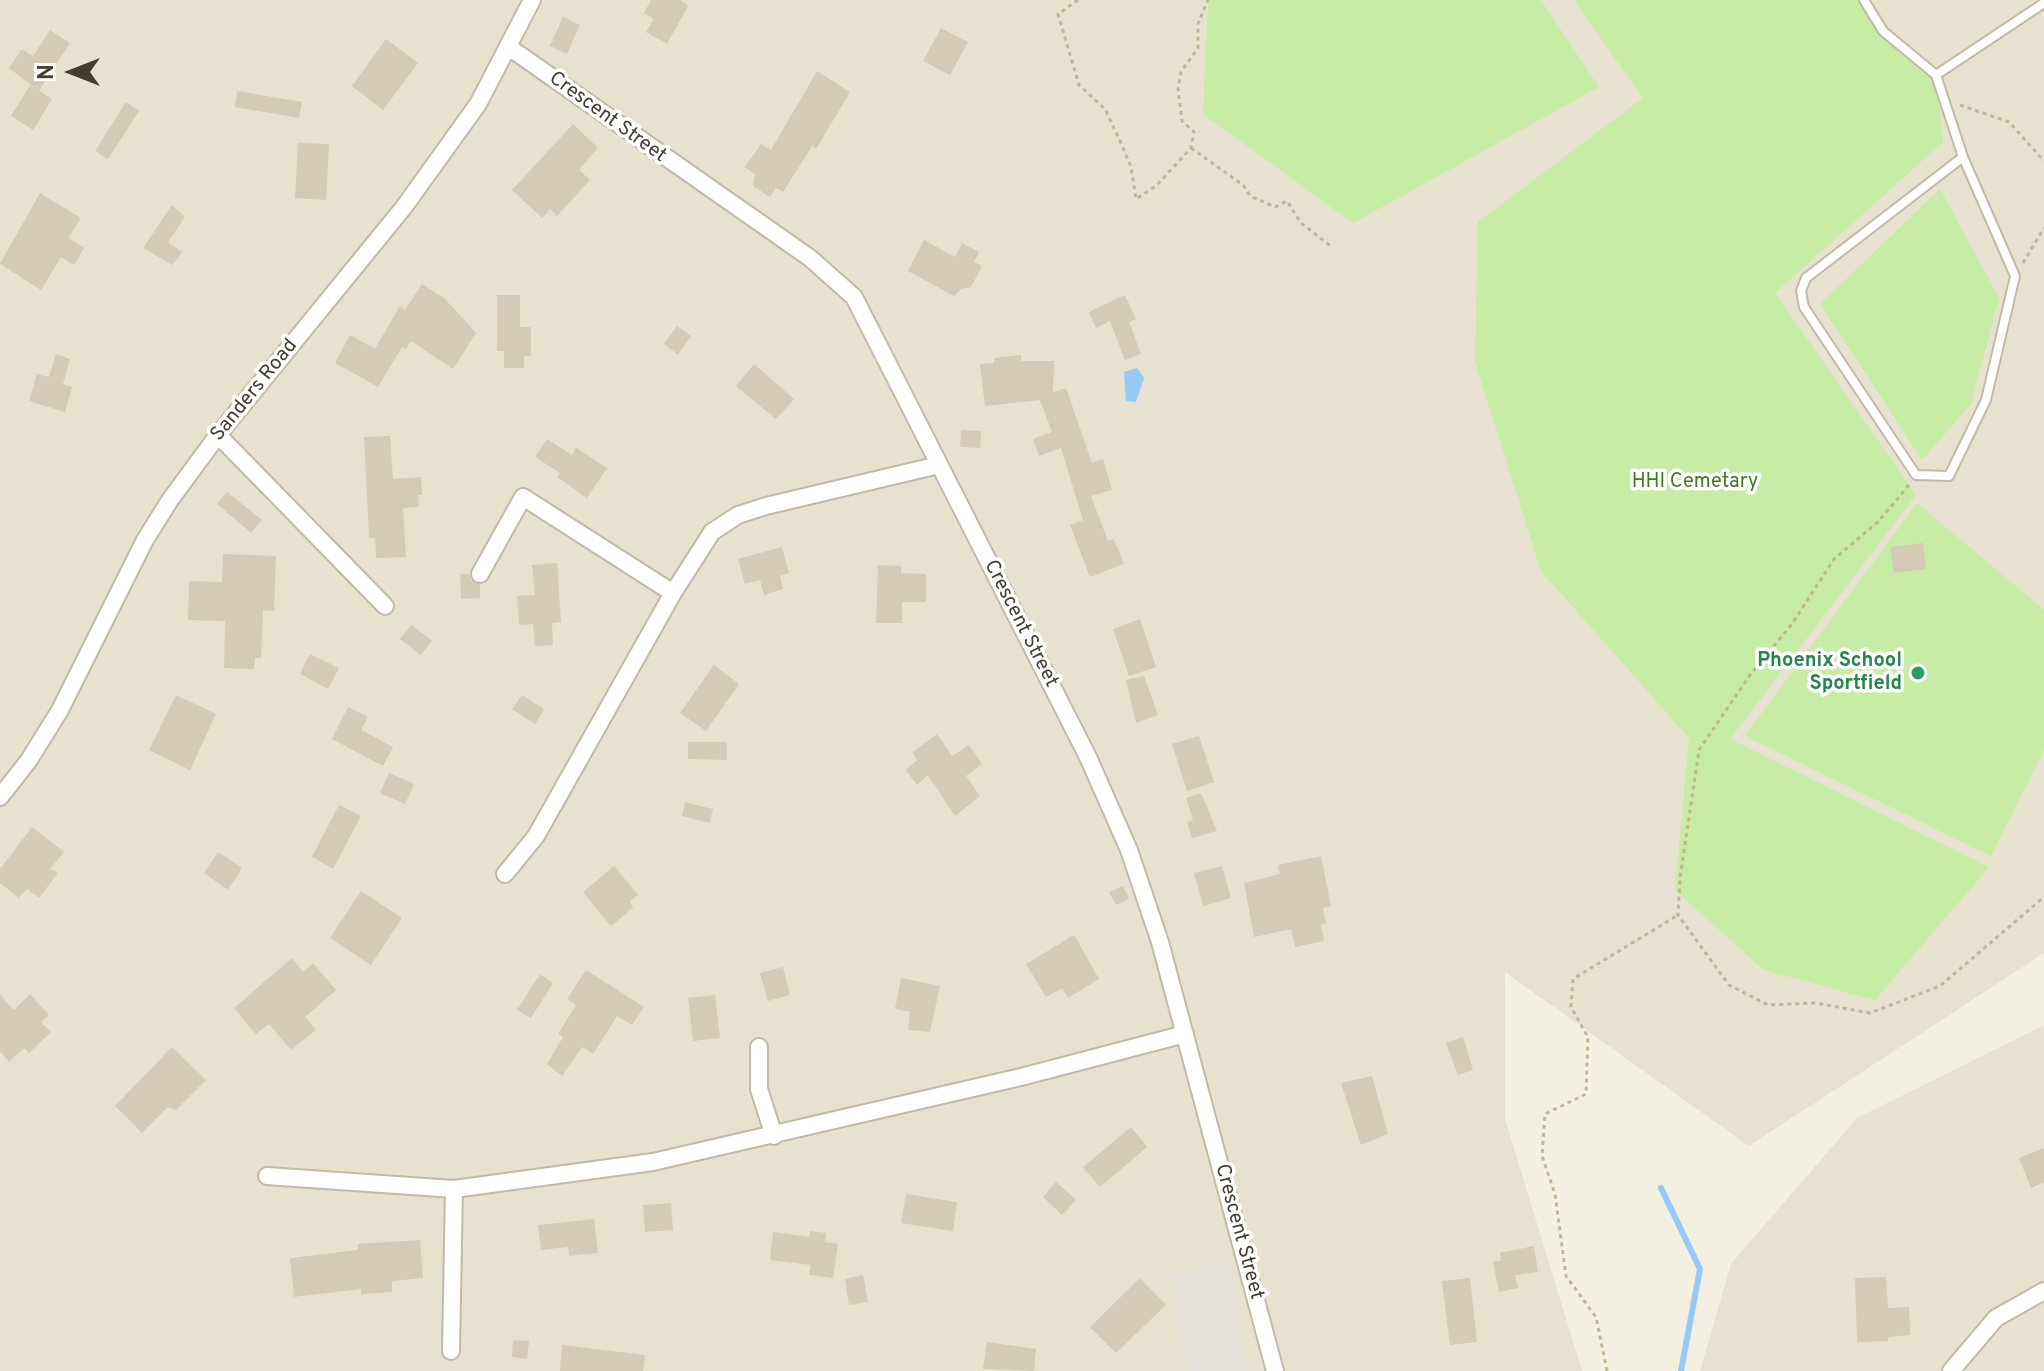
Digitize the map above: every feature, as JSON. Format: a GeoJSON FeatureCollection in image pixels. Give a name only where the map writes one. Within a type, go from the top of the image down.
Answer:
{"type":"FeatureCollection","features":[{"type":"Feature","properties":{"kind":"street","name":"Sanders Road"},"geometry":{"type":"LineString","coordinates":[[0,797],[29,760],[60,710],[145,540],[218,435],[404,207],[478,104],[510,48],[532,0]]}},
{"type":"Feature","properties":{"kind":"street","name":"Crescent Street"},"geometry":{"type":"LineString","coordinates":[[510,48],[836,278],[854,297],[1081,743],[1111,810],[1160,942],[1275,1371]]}},
{"type":"Feature","properties":{"kind":"street"},"geometry":{"type":"LineString","coordinates":[[218,435],[385,606]]}},
{"type":"Feature","properties":{"kind":"street"},"geometry":{"type":"LineString","coordinates":[[505,874],[536,836],[673,593],[712,532],[738,515],[939,465]]}},
{"type":"Feature","properties":{"kind":"street"},"geometry":{"type":"LineString","coordinates":[[480,574],[523,497],[673,593]]}},
{"type":"Feature","properties":{"kind":"street"},"geometry":{"type":"LineString","coordinates":[[267,1176],[454,1189],[653,1162],[774,1136],[1185,1034]]}},
{"type":"Feature","properties":{"kind":"street"},"geometry":{"type":"LineString","coordinates":[[759,1047],[759,1089],[774,1136]]}},
{"type":"Feature","properties":{"kind":"street"},"geometry":{"type":"LineString","coordinates":[[451,1351],[454,1189]]}},
{"type":"Feature","properties":{"kind":"street"},"geometry":{"type":"LineString","coordinates":[[1951,1371],[1996,1318],[2044,1291]]}},
{"type":"Feature","properties":{"kind":"lane"},"geometry":{"type":"LineString","coordinates":[[1864,0],[1883,31],[1936,75],[1963,157],[2015,276],[1986,400],[1949,476],[1916,475],[1804,307],[1801,291],[1806,278],[1963,157]]}},
{"type":"Feature","properties":{"kind":"lane"},"geometry":{"type":"LineString","coordinates":[[1936,75],[2044,3]]}},
{"type":"Feature","properties":{"kind":"path"},"geometry":{"type":"LineString","coordinates":[[1078,0],[1058,14],[1079,85],[1105,109],[1131,167],[1136,199],[1156,186],[1191,148],[1194,132],[1182,121],[1178,89],[1181,72],[1198,48],[1198,24],[1208,0]]}},
{"type":"Feature","properties":{"kind":"path"},"geometry":{"type":"LineString","coordinates":[[1943,95],[1966,109],[2009,122],[2044,161]]}},
{"type":"Feature","properties":{"kind":"path"},"geometry":{"type":"LineString","coordinates":[[1191,148],[1243,185],[1250,196],[1275,207],[1287,201],[1301,223],[1332,247]]}},
{"type":"Feature","properties":{"kind":"path"},"geometry":{"type":"LineString","coordinates":[[2015,276],[2044,228]]}},
{"type":"Feature","properties":{"kind":"path"},"geometry":{"type":"LineString","coordinates":[[1916,475],[1878,522],[1834,559],[1792,624],[1750,675],[1699,750],[1680,878],[1678,915],[1729,985],[1742,992],[1768,1005],[1815,1003],[1870,1013],[1940,986],[2044,897]]}},
{"type":"Feature","properties":{"kind":"path"},"geometry":{"type":"LineString","coordinates":[[1607,1371],[1596,1317],[1566,1276],[1555,1194],[1542,1156],[1545,1114],[1586,1094],[1588,1037],[1571,1007],[1573,979],[1678,915]]}},
{"type":"Feature","properties":{"kind":"shaded area"},"geometry":{"type":"Polygon","coordinates":[[[0,0],[2044,0],[2044,953],[1749,1146],[1505,972],[1505,1119],[1582,1371],[0,1371],[0,0]]]}},
{"type":"Feature","properties":{"kind":"shaded area"},"geometry":{"type":"Polygon","coordinates":[[[2044,1025],[2044,1371],[1700,1371],[1731,1264],[1857,1118],[2044,1025]]]}},
{"type":"Feature","properties":{"kind":"shaded area"},"geometry":{"type":"Polygon","coordinates":[[[1230,1261],[1248,1371],[1187,1371],[1169,1273],[1230,1261]]]}},
{"type":"Feature","properties":{"kind":"green space"},"geometry":{"type":"Polygon","coordinates":[[[1208,0],[1541,0],[1599,87],[1353,223],[1203,114],[1208,0]]]}},
{"type":"Feature","properties":{"kind":"green space","name":"HHI Cemetary"},"geometry":{"type":"Polygon","coordinates":[[[1574,0],[1867,0],[1886,30],[1936,76],[1943,142],[1775,293],[1916,495],[1730,739],[1989,867],[1875,1000],[1764,970],[1675,890],[1689,738],[1541,571],[1475,362],[1478,222],[1643,98],[1574,0]]]}},
{"type":"Feature","properties":{"kind":"green space"},"geometry":{"type":"Polygon","coordinates":[[[1940,189],[1999,298],[1971,404],[1922,460],[1820,304],[1940,189]]]}},
{"type":"Feature","properties":{"kind":"green space","name":"Phoenix School Sportfield"},"geometry":{"type":"Polygon","coordinates":[[[1917,503],[2044,610],[2044,749],[1991,856],[1745,736],[1917,503]]]}},
{"type":"Feature","properties":{"kind":"water"},"geometry":{"type":"Polygon","coordinates":[[[1137,368],[1144,378],[1136,402],[1126,401],[1124,372],[1137,368]]]}},
{"type":"Feature","properties":{"kind":"building"},"geometry":{"type":"Polygon","coordinates":[[[651,0],[680,0],[688,6],[667,44],[646,32],[654,19],[644,13],[651,0]]]}},
{"type":"Feature","properties":{"kind":"building"},"geometry":{"type":"Polygon","coordinates":[[[563,17],[580,25],[567,54],[550,46],[563,17]]]}},
{"type":"Feature","properties":{"kind":"building"},"geometry":{"type":"Polygon","coordinates":[[[941,28],[968,42],[950,75],[923,61],[941,28]]]}},
{"type":"Feature","properties":{"kind":"building"},"geometry":{"type":"Polygon","coordinates":[[[50,30],[70,43],[39,91],[9,68],[22,49],[33,56],[50,30]]]}},
{"type":"Feature","properties":{"kind":"building"},"geometry":{"type":"Polygon","coordinates":[[[386,39],[418,63],[383,110],[352,86],[386,39]]]}},
{"type":"Feature","properties":{"kind":"building"},"geometry":{"type":"Polygon","coordinates":[[[817,71],[850,92],[816,149],[812,146],[783,192],[776,188],[770,197],[753,186],[755,174],[745,167],[761,144],[771,150],[817,71]]]}},
{"type":"Feature","properties":{"kind":"building"},"geometry":{"type":"Polygon","coordinates":[[[30,85],[52,99],[33,130],[11,116],[30,85]]]}},
{"type":"Feature","properties":{"kind":"building"},"geometry":{"type":"Polygon","coordinates":[[[237,91],[302,102],[299,118],[235,107],[237,91]]]}},
{"type":"Feature","properties":{"kind":"building"},"geometry":{"type":"Polygon","coordinates":[[[126,102],[139,111],[108,159],[95,151],[126,102]]]}},
{"type":"Feature","properties":{"kind":"building"},"geometry":{"type":"Polygon","coordinates":[[[573,124],[598,148],[579,170],[590,180],[557,216],[550,209],[542,218],[512,190],[573,124]]]}},
{"type":"Feature","properties":{"kind":"building"},"geometry":{"type":"Polygon","coordinates":[[[298,143],[329,144],[326,200],[295,198],[298,143]]]}},
{"type":"Feature","properties":{"kind":"building"},"geometry":{"type":"Polygon","coordinates":[[[40,193],[81,218],[68,238],[84,248],[74,265],[61,257],[41,290],[0,264],[40,193]]]}},
{"type":"Feature","properties":{"kind":"building"},"geometry":{"type":"Polygon","coordinates":[[[172,205],[185,217],[168,242],[182,252],[172,265],[143,248],[172,205]]]}},
{"type":"Feature","properties":{"kind":"building"},"geometry":{"type":"Polygon","coordinates":[[[924,240],[955,257],[962,243],[979,252],[974,262],[982,266],[971,287],[961,289],[954,296],[908,271],[924,240]]]}},
{"type":"Feature","properties":{"kind":"building"},"geometry":{"type":"Polygon","coordinates":[[[422,284],[444,298],[476,333],[453,369],[411,341],[406,349],[402,347],[378,387],[335,363],[350,335],[375,349],[400,306],[405,310],[422,284]]]}},
{"type":"Feature","properties":{"kind":"building"},"geometry":{"type":"Polygon","coordinates":[[[497,295],[520,295],[520,327],[531,327],[531,356],[524,356],[524,368],[504,368],[504,351],[497,351],[497,295]]]}},
{"type":"Feature","properties":{"kind":"building"},"geometry":{"type":"Polygon","coordinates":[[[1125,295],[1136,319],[1129,322],[1141,354],[1125,360],[1110,321],[1096,328],[1089,312],[1125,295]]]}},
{"type":"Feature","properties":{"kind":"building"},"geometry":{"type":"Polygon","coordinates":[[[677,326],[691,336],[678,355],[664,344],[677,326]]]}},
{"type":"Feature","properties":{"kind":"building"},"geometry":{"type":"Polygon","coordinates":[[[56,354],[70,359],[63,384],[72,387],[65,412],[29,401],[37,374],[49,377],[56,354]]]}},
{"type":"Feature","properties":{"kind":"building"},"geometry":{"type":"Polygon","coordinates":[[[1021,355],[1021,361],[1054,361],[1053,392],[1066,388],[1092,463],[1103,459],[1112,490],[1091,496],[1108,541],[1114,539],[1124,564],[1090,577],[1070,525],[1083,520],[1061,448],[1039,456],[1033,439],[1052,432],[1040,400],[985,406],[980,364],[994,363],[994,358],[1021,355]]]}},
{"type":"Feature","properties":{"kind":"building"},"geometry":{"type":"Polygon","coordinates":[[[754,364],[794,399],[776,419],[736,386],[754,364]]]}},
{"type":"Feature","properties":{"kind":"building"},"geometry":{"type":"Polygon","coordinates":[[[961,430],[981,431],[980,448],[960,447],[961,430]]]}},
{"type":"Feature","properties":{"kind":"building"},"geometry":{"type":"Polygon","coordinates":[[[390,436],[393,479],[421,477],[422,495],[418,495],[419,507],[403,508],[406,557],[376,558],[375,538],[369,538],[364,437],[390,436]]]}},
{"type":"Feature","properties":{"kind":"building"},"geometry":{"type":"Polygon","coordinates":[[[547,439],[572,455],[576,448],[607,468],[587,498],[557,477],[560,473],[535,457],[547,439]]]}},
{"type":"Feature","properties":{"kind":"building"},"geometry":{"type":"Polygon","coordinates":[[[227,492],[262,520],[251,533],[217,504],[227,492]]]}},
{"type":"Feature","properties":{"kind":"building"},"geometry":{"type":"Polygon","coordinates":[[[1923,543],[1926,569],[1894,573],[1890,547],[1923,543]]]}},
{"type":"Feature","properties":{"kind":"building"},"geometry":{"type":"Polygon","coordinates":[[[782,547],[789,573],[780,576],[783,589],[764,595],[760,580],[745,584],[738,559],[782,547]]]}},
{"type":"Feature","properties":{"kind":"building"},"geometry":{"type":"Polygon","coordinates":[[[223,554],[276,556],[274,611],[263,610],[261,658],[255,658],[254,669],[224,668],[225,621],[188,620],[189,581],[222,582],[223,554]]]}},
{"type":"Feature","properties":{"kind":"building"},"geometry":{"type":"Polygon","coordinates":[[[557,563],[561,622],[552,623],[553,645],[535,646],[533,624],[519,625],[517,596],[535,595],[532,565],[557,563]]]}},
{"type":"Feature","properties":{"kind":"building"},"geometry":{"type":"Polygon","coordinates":[[[878,565],[901,566],[901,573],[926,574],[926,602],[902,602],[902,623],[876,623],[878,565]]]}},
{"type":"Feature","properties":{"kind":"building"},"geometry":{"type":"Polygon","coordinates":[[[460,574],[469,574],[471,580],[480,585],[480,598],[461,599],[460,574]]]}},
{"type":"Feature","properties":{"kind":"building"},"geometry":{"type":"Polygon","coordinates":[[[1140,619],[1156,667],[1129,676],[1113,629],[1140,619]]]}},
{"type":"Feature","properties":{"kind":"building"},"geometry":{"type":"Polygon","coordinates":[[[411,625],[432,640],[421,655],[400,639],[411,625]]]}},
{"type":"Feature","properties":{"kind":"building"},"geometry":{"type":"Polygon","coordinates":[[[310,654],[339,668],[328,689],[300,674],[310,654]]]}},
{"type":"Feature","properties":{"kind":"building"},"geometry":{"type":"Polygon","coordinates":[[[714,665],[739,684],[706,731],[680,713],[714,665]]]}},
{"type":"Feature","properties":{"kind":"building"},"geometry":{"type":"Polygon","coordinates":[[[1144,676],[1158,715],[1136,723],[1126,680],[1144,676]]]}},
{"type":"Feature","properties":{"kind":"building"},"geometry":{"type":"Polygon","coordinates":[[[176,695],[216,714],[190,770],[149,750],[176,695]]]}},
{"type":"Feature","properties":{"kind":"building"},"geometry":{"type":"Polygon","coordinates":[[[522,695],[544,709],[535,724],[512,709],[522,695]]]}},
{"type":"Feature","properties":{"kind":"building"},"geometry":{"type":"Polygon","coordinates":[[[348,707],[368,717],[361,730],[393,747],[383,766],[332,739],[348,707]]]}},
{"type":"Feature","properties":{"kind":"building"},"geometry":{"type":"Polygon","coordinates":[[[937,734],[952,756],[969,745],[982,764],[966,776],[980,796],[955,816],[928,775],[917,785],[906,770],[917,760],[913,752],[937,734]]]}},
{"type":"Feature","properties":{"kind":"building"},"geometry":{"type":"Polygon","coordinates":[[[1199,736],[1214,782],[1187,791],[1172,744],[1199,736]]]}},
{"type":"Feature","properties":{"kind":"building"},"geometry":{"type":"Polygon","coordinates":[[[688,742],[727,742],[727,760],[688,759],[688,742]]]}},
{"type":"Feature","properties":{"kind":"building"},"geometry":{"type":"Polygon","coordinates":[[[389,773],[414,784],[405,804],[380,793],[389,773]]]}},
{"type":"Feature","properties":{"kind":"building"},"geometry":{"type":"Polygon","coordinates":[[[1201,793],[1217,831],[1192,838],[1187,822],[1193,820],[1186,798],[1201,793]]]}},
{"type":"Feature","properties":{"kind":"building"},"geometry":{"type":"Polygon","coordinates":[[[685,802],[713,809],[710,823],[682,816],[685,802]]]}},
{"type":"Feature","properties":{"kind":"building"},"geometry":{"type":"Polygon","coordinates":[[[339,805],[361,816],[333,869],[312,857],[339,805]]]}},
{"type":"Feature","properties":{"kind":"building"},"geometry":{"type":"Polygon","coordinates":[[[32,827],[64,852],[50,869],[58,873],[39,898],[27,889],[19,898],[0,883],[0,869],[32,827]]]}},
{"type":"Feature","properties":{"kind":"building"},"geometry":{"type":"Polygon","coordinates":[[[218,852],[242,868],[228,890],[204,873],[218,852]]]}},
{"type":"Feature","properties":{"kind":"building"},"geometry":{"type":"Polygon","coordinates":[[[1321,856],[1331,906],[1323,908],[1326,923],[1321,924],[1324,941],[1295,947],[1291,929],[1254,937],[1244,883],[1280,874],[1278,865],[1321,856]]]}},
{"type":"Feature","properties":{"kind":"building"},"geometry":{"type":"Polygon","coordinates":[[[614,866],[638,895],[630,901],[633,908],[611,926],[583,892],[614,866]]]}},
{"type":"Feature","properties":{"kind":"building"},"geometry":{"type":"Polygon","coordinates":[[[1222,866],[1231,898],[1203,906],[1194,873],[1222,866]]]}},
{"type":"Feature","properties":{"kind":"building"},"geometry":{"type":"Polygon","coordinates":[[[1123,886],[1129,899],[1116,905],[1109,892],[1123,886]]]}},
{"type":"Feature","properties":{"kind":"building"},"geometry":{"type":"Polygon","coordinates":[[[361,891],[402,918],[371,965],[330,938],[361,891]]]}},
{"type":"Feature","properties":{"kind":"building"},"geometry":{"type":"Polygon","coordinates":[[[1074,935],[1099,979],[1068,998],[1062,988],[1046,997],[1026,964],[1074,935]]]}},
{"type":"Feature","properties":{"kind":"building"},"geometry":{"type":"Polygon","coordinates":[[[292,958],[303,972],[313,963],[336,990],[305,1017],[316,1030],[291,1050],[269,1024],[256,1034],[234,1008],[292,958]]]}},
{"type":"Feature","properties":{"kind":"building"},"geometry":{"type":"Polygon","coordinates":[[[783,967],[790,995],[768,1001],[760,973],[783,967]]]}},
{"type":"Feature","properties":{"kind":"building"},"geometry":{"type":"Polygon","coordinates":[[[586,970],[644,1007],[632,1025],[617,1016],[593,1054],[582,1047],[562,1076],[547,1064],[563,1037],[558,1034],[576,1005],[567,999],[586,970]]]}},
{"type":"Feature","properties":{"kind":"building"},"geometry":{"type":"Polygon","coordinates":[[[540,974],[553,983],[531,1018],[517,1010],[540,974]]]}},
{"type":"Feature","properties":{"kind":"building"},"geometry":{"type":"Polygon","coordinates":[[[901,978],[940,986],[930,1032],[908,1030],[910,1012],[895,1009],[901,978]]]}},
{"type":"Feature","properties":{"kind":"building"},"geometry":{"type":"Polygon","coordinates":[[[30,994],[49,1015],[41,1022],[51,1032],[29,1053],[24,1048],[9,1062],[0,1051],[0,995],[14,1010],[30,994]]]}},
{"type":"Feature","properties":{"kind":"building"},"geometry":{"type":"Polygon","coordinates":[[[715,995],[720,1038],[693,1041],[688,998],[715,995]]]}},
{"type":"Feature","properties":{"kind":"building"},"geometry":{"type":"Polygon","coordinates":[[[1463,1037],[1473,1070],[1458,1075],[1446,1043],[1463,1037]]]}},
{"type":"Feature","properties":{"kind":"building"},"geometry":{"type":"Polygon","coordinates":[[[172,1047],[206,1080],[176,1110],[168,1107],[142,1133],[115,1106],[172,1047]]]}},
{"type":"Feature","properties":{"kind":"building"},"geometry":{"type":"Polygon","coordinates":[[[1372,1076],[1388,1134],[1361,1145],[1341,1083],[1372,1076]]]}},
{"type":"Feature","properties":{"kind":"building"},"geometry":{"type":"Polygon","coordinates":[[[1131,1127],[1147,1147],[1100,1187],[1083,1167],[1131,1127]]]}},
{"type":"Feature","properties":{"kind":"building"},"geometry":{"type":"Polygon","coordinates":[[[2044,1148],[2044,1182],[2031,1188],[2019,1158],[2044,1148]]]}},
{"type":"Feature","properties":{"kind":"building"},"geometry":{"type":"Polygon","coordinates":[[[1056,1182],[1076,1200],[1062,1215],[1043,1197],[1056,1182]]]}},
{"type":"Feature","properties":{"kind":"building"},"geometry":{"type":"Polygon","coordinates":[[[906,1194],[957,1202],[953,1231],[901,1223],[906,1194]]]}},
{"type":"Feature","properties":{"kind":"building"},"geometry":{"type":"Polygon","coordinates":[[[671,1203],[673,1230],[645,1232],[643,1205],[671,1203]]]}},
{"type":"Feature","properties":{"kind":"building"},"geometry":{"type":"Polygon","coordinates":[[[594,1219],[598,1253],[569,1256],[568,1247],[541,1250],[538,1225],[594,1219]]]}},
{"type":"Feature","properties":{"kind":"building"},"geometry":{"type":"Polygon","coordinates":[[[810,1231],[826,1233],[825,1242],[838,1244],[833,1278],[809,1275],[811,1265],[770,1260],[773,1232],[809,1237],[810,1231]]]}},
{"type":"Feature","properties":{"kind":"building"},"geometry":{"type":"Polygon","coordinates":[[[420,1240],[423,1278],[392,1281],[392,1292],[361,1294],[361,1289],[294,1297],[290,1258],[358,1250],[358,1244],[420,1240]]]}},
{"type":"Feature","properties":{"kind":"building"},"geometry":{"type":"Polygon","coordinates":[[[1534,1246],[1538,1272],[1515,1275],[1518,1288],[1499,1292],[1493,1262],[1501,1261],[1500,1253],[1534,1246]]]}},
{"type":"Feature","properties":{"kind":"building"},"geometry":{"type":"Polygon","coordinates":[[[863,1275],[868,1302],[849,1305],[845,1279],[863,1275]]]}},
{"type":"Feature","properties":{"kind":"building"},"geometry":{"type":"Polygon","coordinates":[[[1886,1277],[1888,1308],[1909,1307],[1910,1335],[1888,1337],[1888,1341],[1857,1342],[1855,1278],[1886,1277]]]}},
{"type":"Feature","properties":{"kind":"building"},"geometry":{"type":"Polygon","coordinates":[[[1140,1278],[1166,1305],[1116,1353],[1090,1327],[1140,1278]]]}},
{"type":"Feature","properties":{"kind":"building"},"geometry":{"type":"Polygon","coordinates":[[[1470,1278],[1477,1342],[1450,1345],[1442,1281],[1470,1278]]]}},
{"type":"Feature","properties":{"kind":"building"},"geometry":{"type":"Polygon","coordinates":[[[513,1340],[529,1341],[527,1359],[512,1357],[513,1340]]]}},
{"type":"Feature","properties":{"kind":"building"},"geometry":{"type":"Polygon","coordinates":[[[987,1342],[1036,1349],[1034,1371],[983,1369],[987,1342]]]}},
{"type":"Feature","properties":{"kind":"building"},"geometry":{"type":"Polygon","coordinates":[[[562,1345],[645,1355],[643,1371],[560,1371],[562,1345]]]}},
{"type":"Feature","properties":{"kind":"waterway"},"geometry":{"type":"LineString","coordinates":[[1661,1188],[1700,1269],[1681,1371]]}},
{"type":"Feature","properties":{"kind":"place","name":"Phoenix School Sportfield"},"geometry":{"type":"Point","coordinates":[1918,673]}}]}
